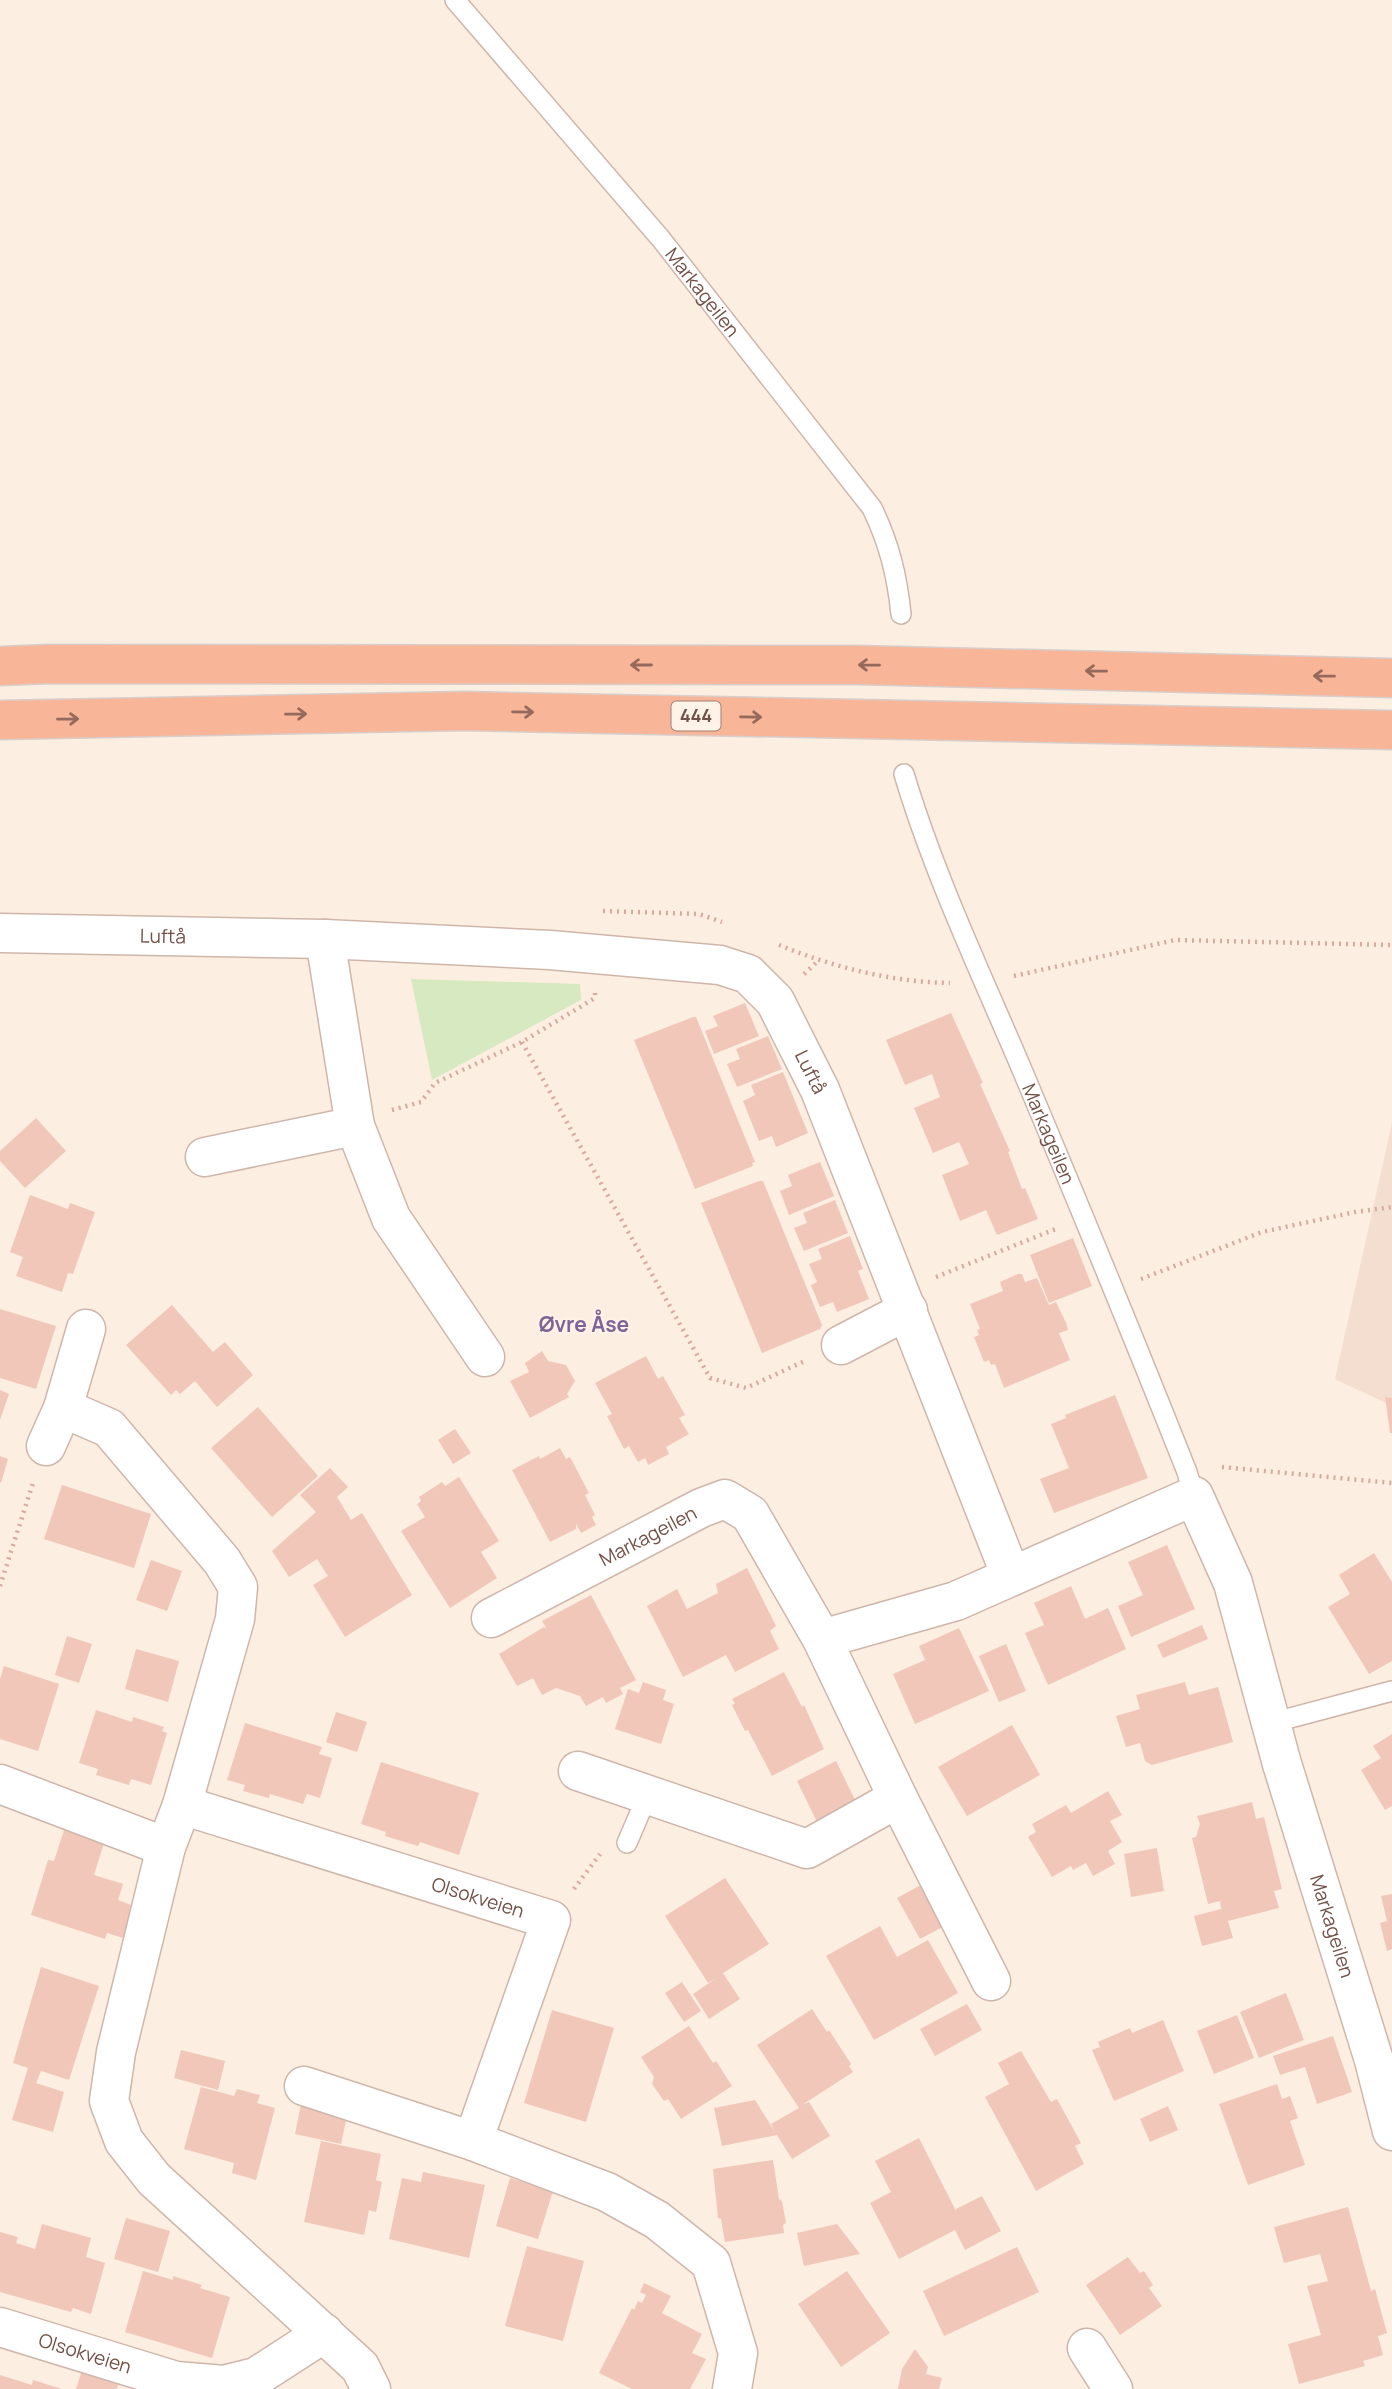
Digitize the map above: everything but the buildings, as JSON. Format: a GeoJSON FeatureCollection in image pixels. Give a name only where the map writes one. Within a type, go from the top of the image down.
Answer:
{"type":"FeatureCollection","features":[{"type":"Feature","properties":{"kind":"highway"},"geometry":{"type":"LineString","coordinates":[[0,666],[857,665],[1392,678]]}},
{"type":"Feature","properties":{"kind":"highway","name":"444"},"geometry":{"type":"LineString","coordinates":[[0,720],[465,711],[1392,730]]}},
{"type":"Feature","properties":{"kind":"street","name":"Luftå"},"geometry":{"type":"LineString","coordinates":[[0,933],[325,939],[596,954],[720,965],[748,974],[775,1001],[820,1090],[1011,1576]]}},
{"type":"Feature","properties":{"kind":"street"},"geometry":{"type":"LineString","coordinates":[[325,939],[354,1123],[391,1218],[485,1357]]}},
{"type":"Feature","properties":{"kind":"street"},"geometry":{"type":"LineString","coordinates":[[205,1157],[354,1123]]}},
{"type":"Feature","properties":{"kind":"street"},"geometry":{"type":"LineString","coordinates":[[841,1345],[905,1301]]}},
{"type":"Feature","properties":{"kind":"street"},"geometry":{"type":"LineString","coordinates":[[46,1446],[63,1408],[86,1329]]}},
{"type":"Feature","properties":{"kind":"street"},"geometry":{"type":"LineString","coordinates":[[63,1408],[109,1428],[222,1561],[238,1587],[235,1619],[182,1805],[166,1847],[116,2052],[109,2101],[124,2141],[154,2179],[360,2367],[371,2389]]}},
{"type":"Feature","properties":{"kind":"street"},"geometry":{"type":"LineString","coordinates":[[822,1639],[957,1601],[1190,1484]]}},
{"type":"Feature","properties":{"kind":"street","name":"Markageilen"},"geometry":{"type":"LineString","coordinates":[[1190,1484],[1233,1583],[1271,1723],[1383,2061],[1392,2131]]}},
{"type":"Feature","properties":{"kind":"street","name":"Markageilen"},"geometry":{"type":"LineString","coordinates":[[491,1618],[701,1507],[724,1499],[750,1514],[822,1639],[898,1798],[991,1981]]}},
{"type":"Feature","properties":{"kind":"street"},"geometry":{"type":"LineString","coordinates":[[578,1771],[807,1849],[898,1798]]}},
{"type":"Feature","properties":{"kind":"street"},"geometry":{"type":"LineString","coordinates":[[0,1784],[166,1847]]}},
{"type":"Feature","properties":{"kind":"street","name":"Olsokveien"},"geometry":{"type":"LineString","coordinates":[[182,1805],[551,1920],[473,2141]]}},
{"type":"Feature","properties":{"kind":"street"},"geometry":{"type":"LineString","coordinates":[[304,2086],[473,2141],[607,2192],[657,2220],[711,2263],[738,2353],[732,2389]]}},
{"type":"Feature","properties":{"kind":"street","name":"Olsokveien"},"geometry":{"type":"LineString","coordinates":[[0,2326],[176,2381],[224,2385],[257,2377],[324,2333]]}},
{"type":"Feature","properties":{"kind":"street"},"geometry":{"type":"LineString","coordinates":[[1087,2348],[1113,2389]]}},
{"type":"Feature","properties":{"kind":"lane","name":"Markageilen"},"geometry":{"type":"LineString","coordinates":[[455,0],[661,239],[872,508],[891,553],[901,614]]}},
{"type":"Feature","properties":{"kind":"lane","name":"Markageilen"},"geometry":{"type":"LineString","coordinates":[[904,774],[942,881],[1085,1218],[1190,1484]]}},
{"type":"Feature","properties":{"kind":"lane"},"geometry":{"type":"LineString","coordinates":[[1271,1723],[1392,1691]]}},
{"type":"Feature","properties":{"kind":"lane"},"geometry":{"type":"LineString","coordinates":[[627,1843],[648,1794]]}},
{"type":"Feature","properties":{"kind":"path"},"geometry":{"type":"LineString","coordinates":[[354,1123],[421,1102],[435,1083],[522,1042],[595,998],[596,954]]}},
{"type":"Feature","properties":{"kind":"path"},"geometry":{"type":"LineString","coordinates":[[522,1042],[710,1378],[746,1388],[841,1345]]}},
{"type":"Feature","properties":{"kind":"path"},"geometry":{"type":"LineString","coordinates":[[1115,1291],[1262,1232],[1392,1207]]}},
{"type":"Feature","properties":{"kind":"path"},"geometry":{"type":"LineString","coordinates":[[905,1301],[1085,1218]]}},
{"type":"Feature","properties":{"kind":"path"},"geometry":{"type":"LineString","coordinates":[[0,1586],[46,1446]]}},
{"type":"Feature","properties":{"kind":"path"},"geometry":{"type":"LineString","coordinates":[[1190,1484],[1207,1466],[1392,1483]]}},
{"type":"Feature","properties":{"kind":"path"},"geometry":{"type":"LineString","coordinates":[[551,1920],[600,1855],[627,1843]]}},
{"type":"Feature","properties":{"kind":"shaded area"},"geometry":{"type":"Polygon","coordinates":[[[1392,1123],[1392,1406],[1335,1379],[1392,1123]]]}},
{"type":"Feature","properties":{"kind":"green space"},"geometry":{"type":"Polygon","coordinates":[[[411,979],[580,984],[581,1000],[432,1080],[411,979]]]}},
{"type":"Feature","properties":{"kind":"district","name":"Øvre Åse"},"geometry":{"type":"Point","coordinates":[584,1325]}}]}
